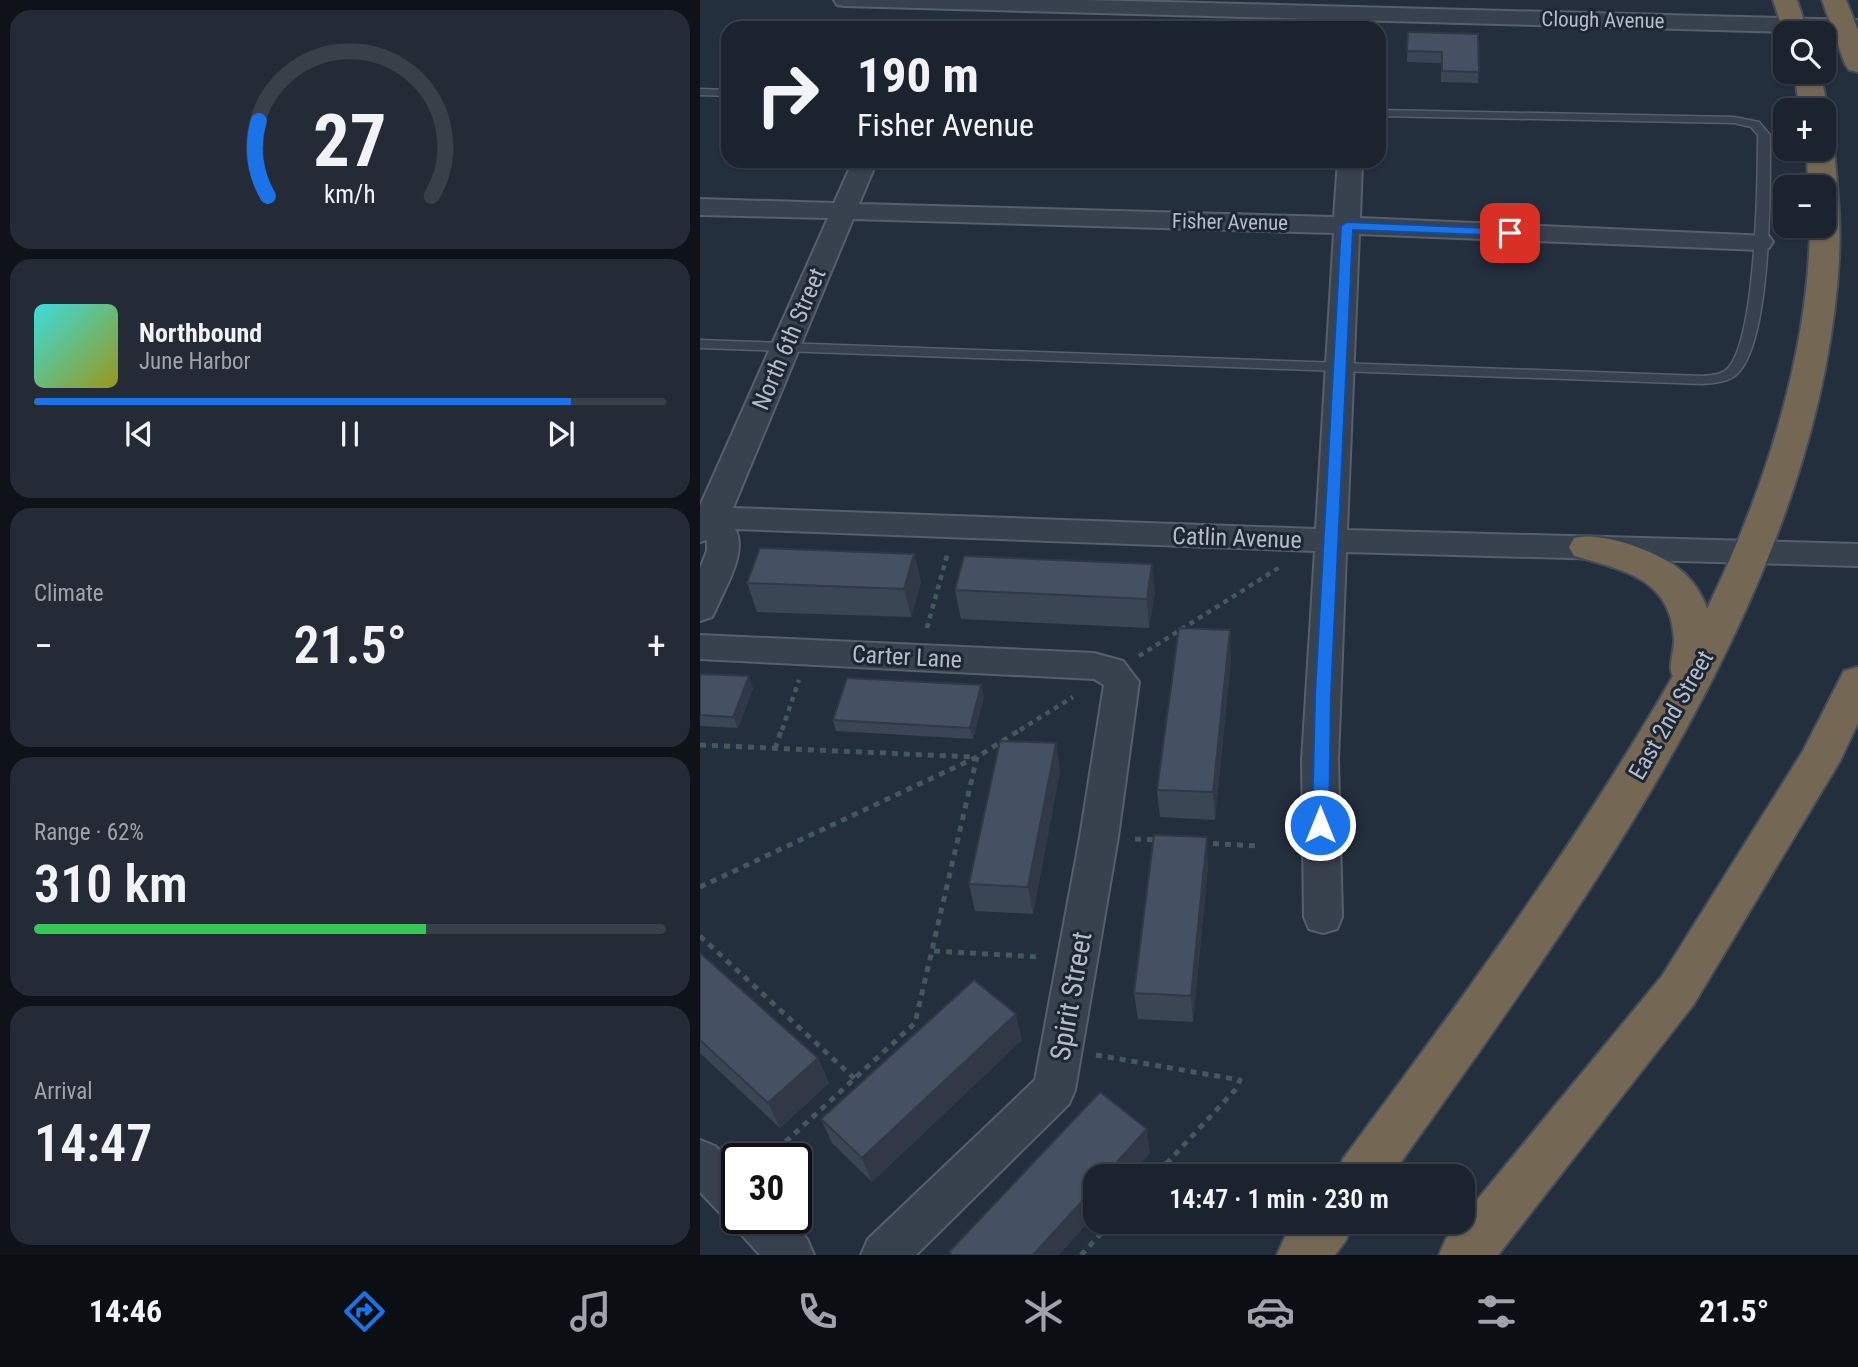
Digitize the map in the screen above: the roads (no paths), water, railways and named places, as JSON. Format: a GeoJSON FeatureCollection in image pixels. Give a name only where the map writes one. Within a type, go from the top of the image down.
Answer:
{"type":"FeatureCollection","features":[{"type":"Feature","properties":{"kind":"highway"},"geometry":{"type":"LineString","coordinates":[[1785,0],[1792,21]]}},
{"type":"Feature","properties":{"kind":"highway"},"geometry":{"type":"LineString","coordinates":[[1834,0],[1851,27],[1858,64]]}},
{"type":"Feature","properties":{"kind":"highway","name":"East 2nd Street"},"geometry":{"type":"LineString","coordinates":[[1370,1164],[1553,909],[1685,692],[1720,628],[1755,551],[1800,408],[1822,291],[1823,238]]}},
{"type":"Feature","properties":{"kind":"highway"},"geometry":{"type":"LineString","coordinates":[[1587,547],[1620,554],[1660,570],[1684,595],[1693,624],[1694,645],[1685,692]]}},
{"type":"Feature","properties":{"kind":"highway"},"geometry":{"type":"LineString","coordinates":[[1465,1255],[1678,990],[1819,761],[1858,682]]}},
{"type":"Feature","properties":{"kind":"highway"},"geometry":{"type":"LineString","coordinates":[[1303,1255],[1319,1234]]}},
{"type":"Feature","properties":{"kind":"street","name":"Clough Avenue"},"geometry":{"type":"LineString","coordinates":[[845,0],[1773,28]]}},
{"type":"Feature","properties":{"kind":"street"},"geometry":{"type":"LineString","coordinates":[[925,21],[933,1]]}},
{"type":"Feature","properties":{"kind":"street","name":"North 6th Street"},"geometry":{"type":"LineString","coordinates":[[704,522],[786,346],[862,168]]}},
{"type":"Feature","properties":{"kind":"street"},"geometry":{"type":"LineString","coordinates":[[1323,917],[1320,769],[1350,168]]}},
{"type":"Feature","properties":{"kind":"street","name":"Fisher Avenue"},"geometry":{"type":"LineString","coordinates":[[700,207],[1347,226],[1760,242]]}},
{"type":"Feature","properties":{"kind":"street"},"geometry":{"type":"LineString","coordinates":[[700,609],[723,551],[723,535],[704,522]]}},
{"type":"Feature","properties":{"kind":"street","name":"Catlin Avenue"},"geometry":{"type":"LineString","coordinates":[[704,522],[1858,555]]}},
{"type":"Feature","properties":{"kind":"street","name":"Carter Lane"},"geometry":{"type":"LineString","coordinates":[[700,647],[1094,666],[1126,664]]}},
{"type":"Feature","properties":{"kind":"street","name":"Spirit Street"},"geometry":{"type":"LineString","coordinates":[[884,1255],[1054,1090],[1126,664]]}},
{"type":"Feature","properties":{"kind":"street"},"geometry":{"type":"LineString","coordinates":[[700,1161],[721,1183]]}},
{"type":"Feature","properties":{"kind":"street"},"geometry":{"type":"LineString","coordinates":[[772,1234],[792,1255]]}},
{"type":"Feature","properties":{"kind":"lane"},"geometry":{"type":"LineString","coordinates":[[700,92],[721,93]]}},
{"type":"Feature","properties":{"kind":"lane"},"geometry":{"type":"LineString","coordinates":[[700,344],[1703,380],[1720,378],[1732,372],[1745,347],[1756,293],[1765,181],[1764,135],[1755,124],[1734,120],[1386,113]]}}]}
